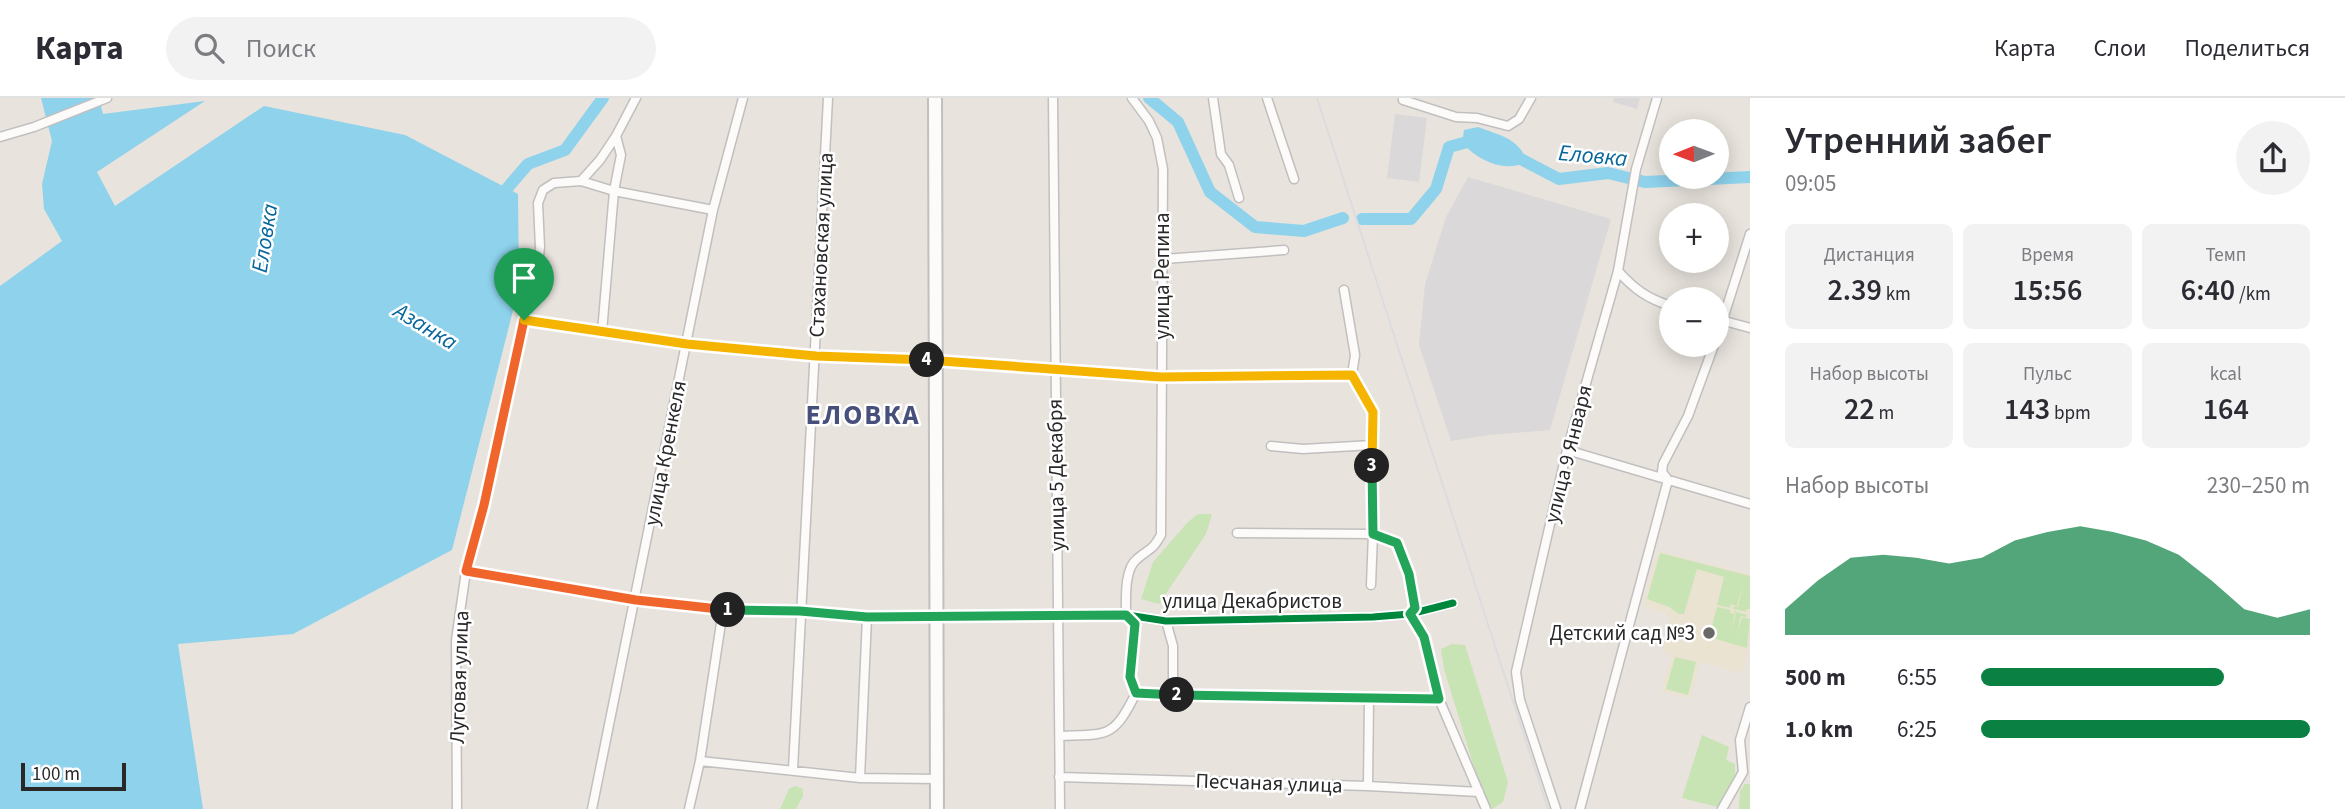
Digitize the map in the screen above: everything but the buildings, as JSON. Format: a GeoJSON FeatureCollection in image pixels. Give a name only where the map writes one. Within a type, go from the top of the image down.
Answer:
{"type":"FeatureCollection","features":[{"type":"Feature","properties":{"kind":"main road"},"geometry":{"type":"LineString","coordinates":[[935,98],[937,809]]}},
{"type":"Feature","properties":{"kind":"street"},"geometry":{"type":"LineString","coordinates":[[0,137],[34,127],[107,98]]}},
{"type":"Feature","properties":{"kind":"street"},"geometry":{"type":"LineString","coordinates":[[636,98],[616,136],[600,160],[581,181],[614,191],[713,210]]}},
{"type":"Feature","properties":{"kind":"street","name":"улица Кренкеля"},"geometry":{"type":"LineString","coordinates":[[592,809],[713,210],[743,98]]}},
{"type":"Feature","properties":{"kind":"street","name":"Стахановская улица"},"geometry":{"type":"LineString","coordinates":[[793,769],[828,98]]}},
{"type":"Feature","properties":{"kind":"street","name":"улица 5 Декабря"},"geometry":{"type":"LineString","coordinates":[[1054,98],[1054,370],[1060,809]]}},
{"type":"Feature","properties":{"kind":"street","name":"улица Репина"},"geometry":{"type":"LineString","coordinates":[[1132,98],[1149,121],[1157,138],[1163,169],[1164,259],[1161,535],[1152,550],[1135,560],[1129,569],[1126,615],[1135,624],[1130,677],[1136,693]]}},
{"type":"Feature","properties":{"kind":"street"},"geometry":{"type":"LineString","coordinates":[[1213,98],[1221,154],[1228,164],[1239,198]]}},
{"type":"Feature","properties":{"kind":"street"},"geometry":{"type":"LineString","coordinates":[[1267,98],[1294,179]]}},
{"type":"Feature","properties":{"kind":"street"},"geometry":{"type":"LineString","coordinates":[[1403,99],[1457,117],[1477,118],[1508,126],[1519,119],[1531,98]]}},
{"type":"Feature","properties":{"kind":"street","name":"улица 9 Января"},"geometry":{"type":"LineString","coordinates":[[1556,809],[1520,700],[1516,672],[1567,450],[1618,271],[1636,169],[1657,98]]}},
{"type":"Feature","properties":{"kind":"street"},"geometry":{"type":"LineString","coordinates":[[602,332],[614,191],[621,155],[616,136]]}},
{"type":"Feature","properties":{"kind":"street","name":"Луговая улица"},"geometry":{"type":"LineString","coordinates":[[457,809],[456,640],[466,571],[484,505],[524,320],[536,280],[540,247],[538,203],[543,190],[554,183],[581,181]]}},
{"type":"Feature","properties":{"kind":"street"},"geometry":{"type":"LineString","coordinates":[[1729,294],[1750,234]]}},
{"type":"Feature","properties":{"kind":"street"},"geometry":{"type":"LineString","coordinates":[[1164,259],[1284,250]]}},
{"type":"Feature","properties":{"kind":"street"},"geometry":{"type":"LineString","coordinates":[[1618,271],[1634,288],[1659,302]]}},
{"type":"Feature","properties":{"kind":"street"},"geometry":{"type":"LineString","coordinates":[[1344,290],[1355,355],[1352,375],[1373,412],[1371,585]]}},
{"type":"Feature","properties":{"kind":"street"},"geometry":{"type":"LineString","coordinates":[[524,320],[687,344],[816,356],[936,361],[1161,377],[1352,375]]}},
{"type":"Feature","properties":{"kind":"street"},"geometry":{"type":"LineString","coordinates":[[1729,322],[1750,328]]}},
{"type":"Feature","properties":{"kind":"street"},"geometry":{"type":"LineString","coordinates":[[1668,480],[1662,472],[1663,464],[1688,416],[1710,357]]}},
{"type":"Feature","properties":{"kind":"street"},"geometry":{"type":"LineString","coordinates":[[1271,446],[1303,449],[1372,445]]}},
{"type":"Feature","properties":{"kind":"street"},"geometry":{"type":"LineString","coordinates":[[1567,450],[1750,504]]}},
{"type":"Feature","properties":{"kind":"street"},"geometry":{"type":"LineString","coordinates":[[1580,809],[1668,480]]}},
{"type":"Feature","properties":{"kind":"street"},"geometry":{"type":"LineString","coordinates":[[1237,533],[1373,534],[1397,543],[1409,574],[1415,608],[1410,614],[1424,637],[1439,699],[1486,809]]}},
{"type":"Feature","properties":{"kind":"street","name":"улица Декабристов"},"geometry":{"type":"LineString","coordinates":[[466,571],[636,600],[723,610],[800,611],[867,617],[1126,615],[1166,621],[1410,614],[1453,603]]}},
{"type":"Feature","properties":{"kind":"street"},"geometry":{"type":"LineString","coordinates":[[690,809],[723,610]]}},
{"type":"Feature","properties":{"kind":"street"},"geometry":{"type":"LineString","coordinates":[[860,778],[867,617]]}},
{"type":"Feature","properties":{"kind":"street"},"geometry":{"type":"LineString","coordinates":[[1166,621],[1173,646],[1173,695]]}},
{"type":"Feature","properties":{"kind":"street"},"geometry":{"type":"LineString","coordinates":[[1060,736],[1104,734],[1117,727],[1136,693],[1368,700],[1439,699]]}},
{"type":"Feature","properties":{"kind":"street"},"geometry":{"type":"LineString","coordinates":[[1368,700],[1368,786]]}},
{"type":"Feature","properties":{"kind":"street"},"geometry":{"type":"LineString","coordinates":[[1722,809],[1746,774],[1740,740],[1750,707]]}},
{"type":"Feature","properties":{"kind":"street"},"geometry":{"type":"LineString","coordinates":[[700,761],[860,778],[937,779]]}},
{"type":"Feature","properties":{"kind":"street","name":"Песчаная улица"},"geometry":{"type":"LineString","coordinates":[[1059,777],[1479,792]]}},
{"type":"Feature","properties":{"kind":"shaded area"},"geometry":{"type":"Polygon","coordinates":[[[1614,98],[1640,98],[1637,109],[1613,102],[1614,98]]]}},
{"type":"Feature","properties":{"kind":"shaded area"},"geometry":{"type":"Polygon","coordinates":[[[1395,114],[1427,118],[1419,182],[1387,178],[1395,114]]]}},
{"type":"Feature","properties":{"kind":"shaded area"},"geometry":{"type":"Polygon","coordinates":[[[1468,177],[1611,219],[1550,430],[1451,441],[1419,345],[1425,284],[1446,217],[1468,177]]]}},
{"type":"Feature","properties":{"kind":"shaded area","name":"Детский сад №3"},"geometry":{"type":"Polygon","coordinates":[[[1658,551],[1750,574],[1750,644],[1742,673],[1700,662],[1690,699],[1661,691],[1672,655],[1662,652],[1671,621],[1665,613],[1643,606],[1658,551]]]}},
{"type":"Feature","properties":{"kind":"green space"},"geometry":{"type":"Polygon","coordinates":[[[1198,514],[1212,514],[1206,534],[1159,604],[1141,599],[1153,562],[1198,514]]]}},
{"type":"Feature","properties":{"kind":"green space"},"geometry":{"type":"Polygon","coordinates":[[[1660,553],[1750,576],[1743,608],[1750,586],[1750,609],[1746,609],[1747,612],[1733,609],[1734,606],[1738,607],[1744,583],[1737,606],[1730,604],[1731,608],[1717,605],[1724,577],[1697,569],[1684,614],[1647,599],[1660,553]]]}},
{"type":"Feature","properties":{"kind":"green space"},"geometry":{"type":"Polygon","coordinates":[[[1717,607],[1731,610],[1730,613],[1735,614],[1730,637],[1736,614],[1733,611],[1747,615],[1741,616],[1735,639],[1742,617],[1750,619],[1747,648],[1709,637],[1717,607]]]}},
{"type":"Feature","properties":{"kind":"green space"},"geometry":{"type":"Polygon","coordinates":[[[1452,644],[1465,645],[1508,782],[1503,802],[1492,809],[1477,777],[1444,669],[1441,649],[1452,644]]]}},
{"type":"Feature","properties":{"kind":"green space"},"geometry":{"type":"Polygon","coordinates":[[[1675,657],[1696,662],[1688,695],[1666,689],[1675,657]]]}},
{"type":"Feature","properties":{"kind":"green space"},"geometry":{"type":"Polygon","coordinates":[[[1702,735],[1729,747],[1726,760],[1735,764],[1735,777],[1718,807],[1682,798],[1702,735]]]}},
{"type":"Feature","properties":{"kind":"green space"},"geometry":{"type":"Polygon","coordinates":[[[1745,784],[1750,784],[1750,809],[1739,809],[1740,791],[1745,784]]]}},
{"type":"Feature","properties":{"kind":"green space"},"geometry":{"type":"Polygon","coordinates":[[[795,786],[803,789],[803,796],[796,809],[780,809],[789,789],[795,786]]]}},
{"type":"Feature","properties":{"kind":"water","name":"Азанка"},"geometry":{"type":"Polygon","coordinates":[[[41,98],[99,98],[103,114],[205,101],[97,172],[115,206],[264,106],[405,135],[518,194],[519,287],[452,550],[293,634],[178,644],[203,809],[0,809],[0,286],[62,241],[44,209],[42,184],[52,141],[41,98]]]}},
{"type":"Feature","properties":{"kind":"water"},"geometry":{"type":"Polygon","coordinates":[[[1478,127],[1514,143],[1527,162],[1501,166],[1476,155],[1462,143],[1464,130],[1478,127]]]}},
{"type":"Feature","properties":{"kind":"waterway","name":"Еловка"},"geometry":{"type":"LineString","coordinates":[[498,199],[528,164],[565,150],[603,98]]}},
{"type":"Feature","properties":{"kind":"waterway","name":"Еловка"},"geometry":{"type":"LineString","coordinates":[[1149,98],[1178,122],[1210,192],[1255,227],[1304,231],[1343,218]]}},
{"type":"Feature","properties":{"kind":"waterway","name":"Еловка"},"geometry":{"type":"LineString","coordinates":[[1362,219],[1411,219],[1436,189],[1449,147],[1478,139]]}},
{"type":"Feature","properties":{"kind":"waterway","name":"Еловка"},"geometry":{"type":"LineString","coordinates":[[1513,155],[1559,179],[1608,173],[1645,182],[1750,177]]}},
{"type":"Feature","properties":{"kind":"railway"},"geometry":{"type":"LineString","coordinates":[[1317,98],[1548,809]]}},
{"type":"Feature","properties":{"kind":"cycle path"},"geometry":{"type":"LineString","coordinates":[[524,320],[687,344],[816,356],[930,360],[1161,377],[1352,375]]}},
{"type":"Feature","properties":{"kind":"cycle path"},"geometry":{"type":"LineString","coordinates":[[466,571],[636,600],[723,610],[800,611],[867,617],[1121,614],[1166,621],[1373,617],[1410,614],[1453,603]]}},
{"type":"Feature","properties":{"kind":"place","name":"Детский сад №3"},"geometry":{"type":"Point","coordinates":[1709,633]}},
{"type":"Feature","properties":{"kind":"district","name":"ЕЛОВКА"},"geometry":{"type":"Point","coordinates":[863,414]}},
{"type":"Feature","properties":{"kind":"route"},"geometry":{"type":"LineString","coordinates":[[524,320],[687,344],[816,356],[930,360],[1161,377],[1352,375],[1373,412],[1373,534],[1397,543],[1409,574],[1415,608],[1410,614],[1424,637],[1439,699],[1368,700],[1136,693],[1130,677],[1135,624],[1126,615],[867,617],[800,611],[723,610],[636,600],[466,571],[484,505],[524,320]]}}]}
